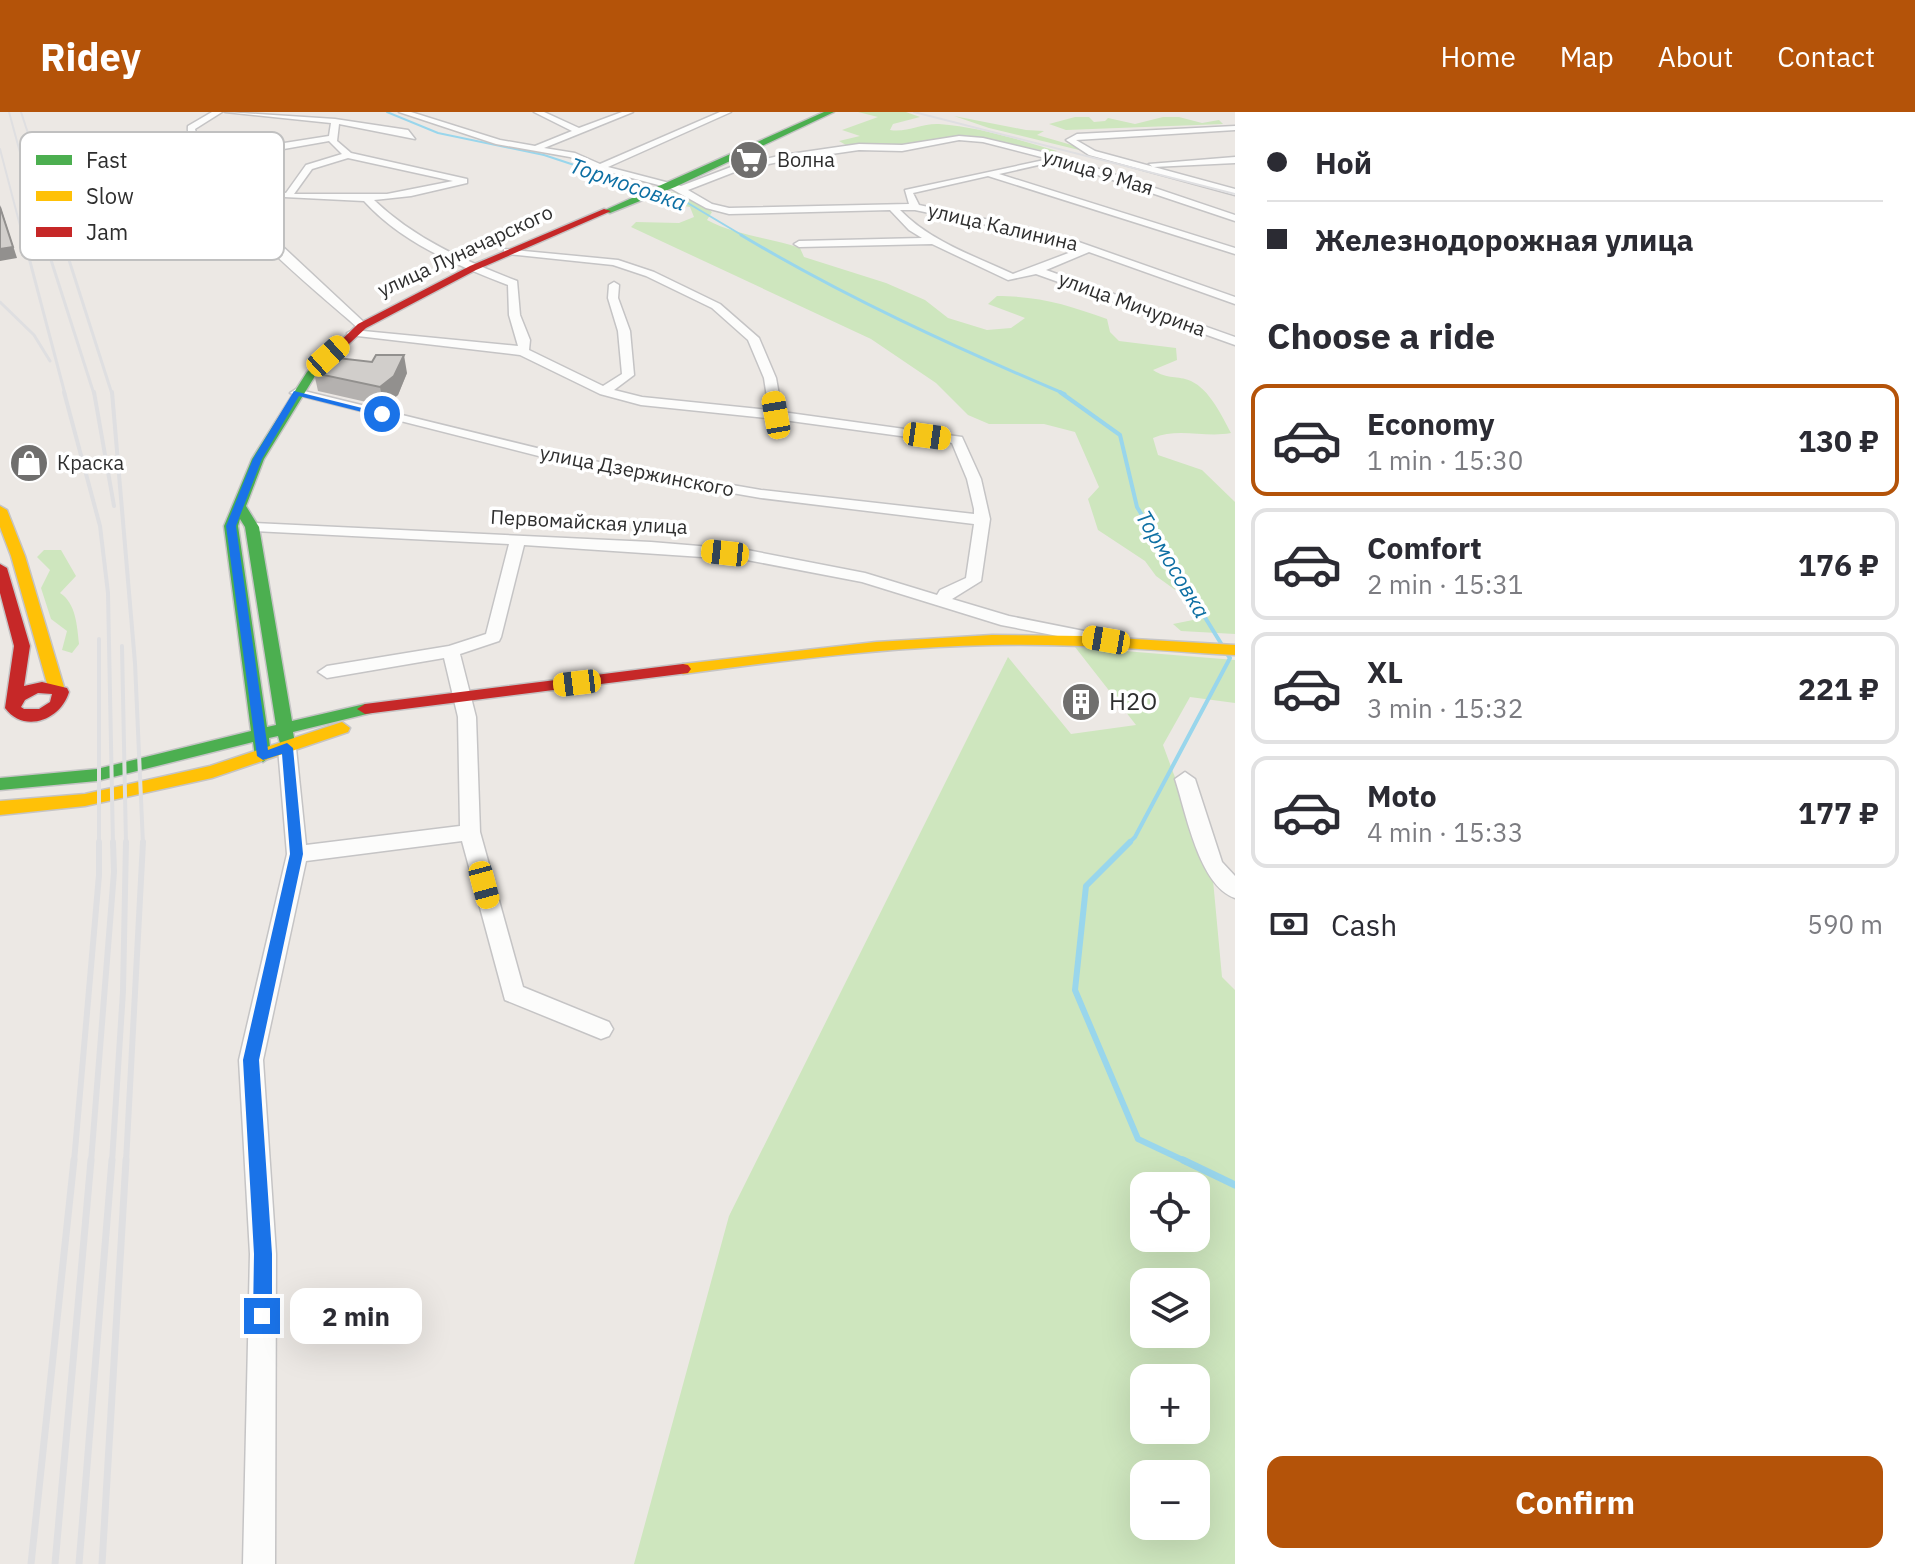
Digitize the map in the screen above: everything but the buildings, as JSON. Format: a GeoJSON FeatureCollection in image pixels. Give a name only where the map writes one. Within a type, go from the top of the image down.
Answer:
{"type":"FeatureCollection","features":[{"type":"Feature","properties":{"kind":"main road","name":"улица Луначарского"},"geometry":{"type":"LineString","coordinates":[[231,526],[258,459],[296,393],[311,374],[358,330],[508,251],[675,186],[830,112]]}},
{"type":"Feature","properties":{"kind":"main road"},"geometry":{"type":"LineString","coordinates":[[239,506],[252,527],[278,743]]}},
{"type":"Feature","properties":{"kind":"main road"},"geometry":{"type":"LineString","coordinates":[[0,510],[18,556],[56,687],[61,692],[61,698],[54,708],[42,714],[20,715],[13,708],[22,646],[0,568]]}},
{"type":"Feature","properties":{"kind":"main road"},"geometry":{"type":"LineString","coordinates":[[252,527],[231,526],[260,734]]}},
{"type":"Feature","properties":{"kind":"main road","name":"Первомайская улица"},"geometry":{"type":"LineString","coordinates":[[0,808],[85,800],[158,785],[212,772],[278,743],[463,698],[719,664],[987,640],[1106,640],[1235,650]]}},
{"type":"Feature","properties":{"kind":"main road"},"geometry":{"type":"LineString","coordinates":[[14,701],[31,688],[56,687]]}},
{"type":"Feature","properties":{"kind":"main road","name":"Первомайская улица"},"geometry":{"type":"LineString","coordinates":[[0,784],[86,777],[157,762],[260,734],[278,743]]}},
{"type":"Feature","properties":{"kind":"street"},"geometry":{"type":"LineString","coordinates":[[189,128],[218,112]]}},
{"type":"Feature","properties":{"kind":"street"},"geometry":{"type":"LineString","coordinates":[[229,112],[335,121],[405,132],[412,137]]}},
{"type":"Feature","properties":{"kind":"street","name":"улица Калинина"},"geometry":{"type":"LineString","coordinates":[[406,112],[499,142],[572,155],[600,167],[675,186],[709,206],[729,211],[915,207],[996,222],[1091,248],[1235,301]]}},
{"type":"Feature","properties":{"kind":"street"},"geometry":{"type":"LineString","coordinates":[[538,112],[578,131]]}},
{"type":"Feature","properties":{"kind":"street"},"geometry":{"type":"LineString","coordinates":[[538,147],[629,112]]}},
{"type":"Feature","properties":{"kind":"street"},"geometry":{"type":"LineString","coordinates":[[600,167],[727,112]]}},
{"type":"Feature","properties":{"kind":"street"},"geometry":{"type":"LineString","coordinates":[[284,196],[369,201],[427,192],[464,181],[348,155],[333,142],[335,121]]}},
{"type":"Feature","properties":{"kind":"street"},"geometry":{"type":"LineString","coordinates":[[1223,121],[1234,128]]}},
{"type":"Feature","properties":{"kind":"street"},"geometry":{"type":"LineString","coordinates":[[189,128],[196,132]]}},
{"type":"Feature","properties":{"kind":"street"},"geometry":{"type":"LineString","coordinates":[[189,128],[190,132]]}},
{"type":"Feature","properties":{"kind":"street"},"geometry":{"type":"LineString","coordinates":[[1234,128],[1077,136],[1070,140],[1092,153],[1234,192]]}},
{"type":"Feature","properties":{"kind":"street"},"geometry":{"type":"LineString","coordinates":[[284,146],[333,138]]}},
{"type":"Feature","properties":{"kind":"street","name":"улица 9 Мая"},"geometry":{"type":"LineString","coordinates":[[675,186],[783,158],[859,147],[902,148],[959,138],[983,140],[1060,159],[1235,218]]}},
{"type":"Feature","properties":{"kind":"street"},"geometry":{"type":"LineString","coordinates":[[288,196],[309,167],[348,155]]}},
{"type":"Feature","properties":{"kind":"street"},"geometry":{"type":"LineString","coordinates":[[915,207],[908,192],[1060,159]]}},
{"type":"Feature","properties":{"kind":"street"},"geometry":{"type":"LineString","coordinates":[[1133,164],[1235,160]]}},
{"type":"Feature","properties":{"kind":"street"},"geometry":{"type":"LineString","coordinates":[[1152,170],[1162,164]]}},
{"type":"Feature","properties":{"kind":"street"},"geometry":{"type":"LineString","coordinates":[[988,173],[1235,251]]}},
{"type":"Feature","properties":{"kind":"street"},"geometry":{"type":"LineString","coordinates":[[1175,196],[1234,192]]}},
{"type":"Feature","properties":{"kind":"street"},"geometry":{"type":"LineString","coordinates":[[369,201],[380,213],[418,238],[473,268],[513,283],[516,291],[513,311],[526,341],[523,352]]}},
{"type":"Feature","properties":{"kind":"street"},"geometry":{"type":"LineString","coordinates":[[892,207],[912,228],[934,241]]}},
{"type":"Feature","properties":{"kind":"street","name":"улица Мичурина"},"geometry":{"type":"LineString","coordinates":[[799,244],[934,241],[1012,278],[1036,270],[1235,341]]}},
{"type":"Feature","properties":{"kind":"street"},"geometry":{"type":"LineString","coordinates":[[1036,270],[1091,248]]}},
{"type":"Feature","properties":{"kind":"street"},"geometry":{"type":"LineString","coordinates":[[508,251],[614,262],[650,274],[716,306],[753,338],[770,378],[776,415]]}},
{"type":"Feature","properties":{"kind":"street"},"geometry":{"type":"LineString","coordinates":[[284,258],[358,330],[523,352],[604,391],[641,401],[776,415],[957,440],[977,479],[983,519],[973,581],[946,593],[943,601]]}},
{"type":"Feature","properties":{"kind":"street"},"geometry":{"type":"LineString","coordinates":[[604,391],[628,375],[624,331],[613,298],[614,285]]}},
{"type":"Feature","properties":{"kind":"street","name":"улица Дзержинского"},"geometry":{"type":"LineString","coordinates":[[296,393],[582,463],[761,494],[983,519]]}},
{"type":"Feature","properties":{"kind":"street","name":"Первомайская улица"},"geometry":{"type":"LineString","coordinates":[[252,527],[747,555],[865,578],[1007,621],[1106,640]]}},
{"type":"Feature","properties":{"kind":"street"},"geometry":{"type":"LineString","coordinates":[[327,672],[451,651],[493,637],[517,541]]}},
{"type":"Feature","properties":{"kind":"street"},"geometry":{"type":"LineString","coordinates":[[451,651],[467,717],[470,832],[513,993],[601,1029]]}},
{"type":"Feature","properties":{"kind":"street"},"geometry":{"type":"LineString","coordinates":[[259,1564],[263,1254],[251,1060],[297,854],[278,743]]}},
{"type":"Feature","properties":{"kind":"street"},"geometry":{"type":"LineString","coordinates":[[1185,779],[1213,866],[1235,890]]}},
{"type":"Feature","properties":{"kind":"street"},"geometry":{"type":"LineString","coordinates":[[297,854],[470,832]]}},
{"type":"Feature","properties":{"kind":"green space"},"geometry":{"type":"Polygon","coordinates":[[[858,112],[906,112],[920,117],[893,124],[890,130],[933,124],[954,126],[999,134],[1057,151],[964,135],[897,146],[846,145],[839,141],[860,136],[842,130],[878,117],[858,112]]]}},
{"type":"Feature","properties":{"kind":"green space"},"geometry":{"type":"Polygon","coordinates":[[[954,116],[1044,131],[1037,135],[1148,167],[989,128],[954,116]]]}},
{"type":"Feature","properties":{"kind":"green space"},"geometry":{"type":"Polygon","coordinates":[[[1075,117],[1089,117],[1094,122],[1108,118],[1135,124],[1163,117],[1179,117],[1202,123],[1219,120],[1223,124],[1066,130],[1049,124],[1075,117]]]}},
{"type":"Feature","properties":{"kind":"green space"},"geometry":{"type":"Polygon","coordinates":[[[670,192],[688,196],[702,204],[712,212],[707,220],[718,225],[800,248],[804,257],[886,283],[925,300],[948,318],[987,330],[1011,328],[1025,318],[988,304],[997,296],[1027,298],[1107,319],[1110,332],[1119,341],[1176,348],[1177,360],[1153,370],[1198,385],[1215,404],[1231,433],[1172,433],[1153,438],[1158,455],[1202,470],[1235,502],[1235,634],[1181,631],[1173,624],[1193,620],[1192,602],[1156,576],[1145,561],[1098,530],[1088,499],[1099,487],[1075,432],[1044,424],[989,424],[968,415],[936,383],[871,339],[631,227],[636,222],[679,223],[694,217],[690,207],[655,201],[670,192]]]}},
{"type":"Feature","properties":{"kind":"green space"},"geometry":{"type":"Polygon","coordinates":[[[44,550],[61,550],[76,576],[60,593],[73,609],[76,623],[79,644],[72,653],[62,650],[67,631],[51,619],[41,588],[50,570],[37,557],[44,550]]]}},
{"type":"Feature","properties":{"kind":"green space"},"geometry":{"type":"Polygon","coordinates":[[[1075,647],[1235,660],[1235,703],[1190,697],[1163,745],[1213,880],[1222,977],[1235,990],[1235,1564],[634,1564],[729,1216],[1008,657],[1071,734],[1136,725],[1075,647]]]}},
{"type":"Feature","properties":{"kind":"waterway","name":"Тормосовка"},"geometry":{"type":"LineString","coordinates":[[387,112],[438,133],[544,155],[686,202],[745,237]]}},
{"type":"Feature","properties":{"kind":"waterway","name":"Тормосовка"},"geometry":{"type":"LineString","coordinates":[[741,235],[900,320],[1065,394]]}},
{"type":"Feature","properties":{"kind":"waterway","name":"Тормосовка"},"geometry":{"type":"LineString","coordinates":[[1060,392],[1120,435],[1137,507],[1222,645]]}},
{"type":"Feature","properties":{"kind":"waterway","name":"Тормосовка"},"geometry":{"type":"LineString","coordinates":[[1187,1162],[1138,1139],[1075,990],[1086,886],[1135,837],[1230,658],[1227,654]]}},
{"type":"Feature","properties":{"kind":"waterway","name":"Тормосовка"},"geometry":{"type":"LineString","coordinates":[[1183,1160],[1235,1185]]}},
{"type":"Feature","properties":{"kind":"railway"},"geometry":{"type":"LineString","coordinates":[[9,112],[20,152]]}},
{"type":"Feature","properties":{"kind":"railway"},"geometry":{"type":"LineString","coordinates":[[21,112],[28,132]]}},
{"type":"Feature","properties":{"kind":"railway"},"geometry":{"type":"LineString","coordinates":[[914,112],[1235,194]]}},
{"type":"Feature","properties":{"kind":"railway"},"geometry":{"type":"LineString","coordinates":[[0,149],[20,226]]}},
{"type":"Feature","properties":{"kind":"railway"},"geometry":{"type":"LineString","coordinates":[[30,260],[65,394]]}},
{"type":"Feature","properties":{"kind":"railway"},"geometry":{"type":"LineString","coordinates":[[51,260],[94,394]]}},
{"type":"Feature","properties":{"kind":"railway"},"geometry":{"type":"LineString","coordinates":[[69,260],[112,394]]}},
{"type":"Feature","properties":{"kind":"railway"},"geometry":{"type":"LineString","coordinates":[[0,302],[34,335],[50,361]]}},
{"type":"Feature","properties":{"kind":"railway"},"geometry":{"type":"LineString","coordinates":[[64,392],[100,526],[108,593],[113,844]]}},
{"type":"Feature","properties":{"kind":"railway"},"geometry":{"type":"LineString","coordinates":[[94,392],[114,506]]}},
{"type":"Feature","properties":{"kind":"railway"},"geometry":{"type":"LineString","coordinates":[[112,392],[135,663],[143,843]]}},
{"type":"Feature","properties":{"kind":"railway"},"geometry":{"type":"LineString","coordinates":[[74,1162],[99,875],[99,639]]}},
{"type":"Feature","properties":{"kind":"railway"},"geometry":{"type":"LineString","coordinates":[[122,646],[126,843]]}},
{"type":"Feature","properties":{"kind":"railway"},"geometry":{"type":"LineString","coordinates":[[91,1162],[114,872],[113,842]]}},
{"type":"Feature","properties":{"kind":"railway"},"geometry":{"type":"LineString","coordinates":[[112,1162],[123,991],[126,843]]}},
{"type":"Feature","properties":{"kind":"railway"},"geometry":{"type":"LineString","coordinates":[[126,1162],[143,843]]}},
{"type":"Feature","properties":{"kind":"railway"},"geometry":{"type":"LineString","coordinates":[[31,1564],[74,1160]]}},
{"type":"Feature","properties":{"kind":"railway"},"geometry":{"type":"LineString","coordinates":[[55,1564],[91,1160]]}},
{"type":"Feature","properties":{"kind":"railway"},"geometry":{"type":"LineString","coordinates":[[79,1564],[112,1160]]}},
{"type":"Feature","properties":{"kind":"railway"},"geometry":{"type":"LineString","coordinates":[[102,1564],[126,1160]]}},
{"type":"Feature","properties":{"kind":"traffic: fast"},"geometry":{"type":"LineString","coordinates":[[607,211],[672,185],[830,112]]}},
{"type":"Feature","properties":{"kind":"traffic: fast"},"geometry":{"type":"LineString","coordinates":[[263,756],[231,526],[258,459],[311,374],[331,355]]}},
{"type":"Feature","properties":{"kind":"traffic: fast"},"geometry":{"type":"LineString","coordinates":[[239,506],[252,527],[287,743]]}},
{"type":"Feature","properties":{"kind":"traffic: fast"},"geometry":{"type":"LineString","coordinates":[[0,784],[97,775],[365,709]]}},
{"type":"Feature","properties":{"kind":"traffic: slow"},"geometry":{"type":"LineString","coordinates":[[0,510],[18,556],[56,687]]}},
{"type":"Feature","properties":{"kind":"traffic: slow"},"geometry":{"type":"LineString","coordinates":[[683,669],[838,650],[953,641],[1053,640],[1235,650]]}},
{"type":"Feature","properties":{"kind":"traffic: slow"},"geometry":{"type":"LineString","coordinates":[[0,808],[85,800],[212,772],[342,728]]}},
{"type":"Feature","properties":{"kind":"traffic: jam"},"geometry":{"type":"LineString","coordinates":[[331,355],[362,326],[473,268],[607,211]]}},
{"type":"Feature","properties":{"kind":"traffic: jam"},"geometry":{"type":"LineString","coordinates":[[0,568],[22,646],[13,708],[20,715],[42,714],[57,705],[61,692],[48,687],[36,688],[19,696],[14,701]]}},
{"type":"Feature","properties":{"kind":"traffic: jam"},"geometry":{"type":"LineString","coordinates":[[365,709],[683,669]]}},
{"type":"Feature","properties":{"kind":"place","name":"Волна"},"geometry":{"type":"Point","coordinates":[749,160]}},
{"type":"Feature","properties":{"kind":"place","name":"Краска"},"geometry":{"type":"Point","coordinates":[29,463]}},
{"type":"Feature","properties":{"kind":"place","name":"H2O"},"geometry":{"type":"Point","coordinates":[1081,702]}},
{"type":"Feature","properties":{"kind":"route"},"geometry":{"type":"LineString","coordinates":[[262,1316],[263,1254],[251,1060],[297,854],[287,748],[263,756],[231,526],[258,459],[296,393],[382,414]]}}]}
